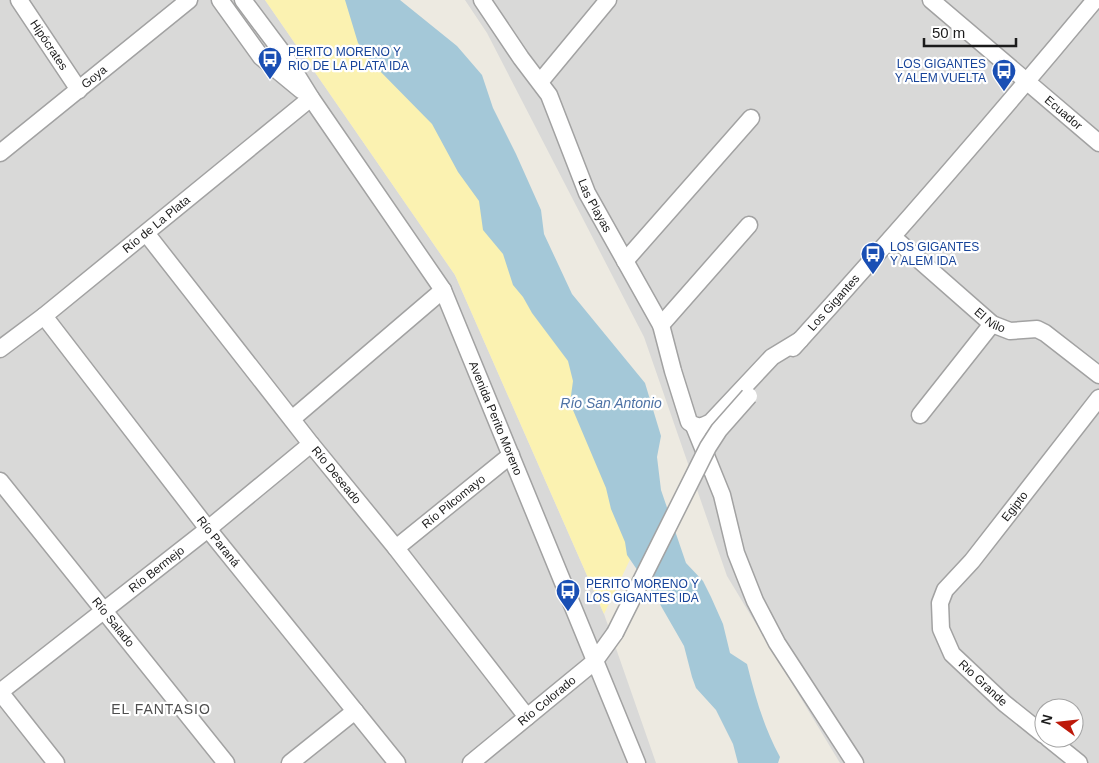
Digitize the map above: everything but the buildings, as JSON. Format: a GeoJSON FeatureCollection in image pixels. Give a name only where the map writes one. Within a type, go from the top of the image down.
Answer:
{"type":"FeatureCollection","features":[{"type":"Feature","properties":{"kind":"street","name":"Hipócrates"},"geometry":{"type":"LineString","coordinates":[[20,0],[78,90]]}},
{"type":"Feature","properties":{"kind":"street","name":"Goya"},"geometry":{"type":"LineString","coordinates":[[0,153],[189,0]]}},
{"type":"Feature","properties":{"kind":"street","name":"Avenida Perito Moreno"},"geometry":{"type":"LineString","coordinates":[[220,0],[261,57],[311,98]]}},
{"type":"Feature","properties":{"kind":"street","name":"Avenida Perito Moreno"},"geometry":{"type":"LineString","coordinates":[[243,0],[285,56],[311,98],[443,290],[637,763]]}},
{"type":"Feature","properties":{"kind":"street","name":"Las Playas"},"geometry":{"type":"LineString","coordinates":[[482,0],[521,58],[549,95],[587,193],[661,325],[673,370],[692,424],[722,495],[736,553],[755,601],[777,643],[855,763]]}},
{"type":"Feature","properties":{"kind":"street"},"geometry":{"type":"LineString","coordinates":[[540,82],[608,0]]}},
{"type":"Feature","properties":{"kind":"street","name":"Ecuador"},"geometry":{"type":"LineString","coordinates":[[930,0],[1099,143]]}},
{"type":"Feature","properties":{"kind":"street","name":"Los Gigantes"},"geometry":{"type":"LineString","coordinates":[[615,633],[708,447],[719,430],[893,237],[1095,0]]}},
{"type":"Feature","properties":{"kind":"street","name":"Río de La Plata"},"geometry":{"type":"LineString","coordinates":[[0,348],[44,316],[311,98]]}},
{"type":"Feature","properties":{"kind":"street"},"geometry":{"type":"LineString","coordinates":[[626,261],[751,118]]}},
{"type":"Feature","properties":{"kind":"street"},"geometry":{"type":"LineString","coordinates":[[661,325],[749,225]]}},
{"type":"Feature","properties":{"kind":"street","name":"Río Deseado"},"geometry":{"type":"LineString","coordinates":[[146,233],[311,444],[396,548],[527,717]]}},
{"type":"Feature","properties":{"kind":"street","name":"El Nilo"},"geometry":{"type":"LineString","coordinates":[[893,237],[992,324],[1010,331],[1037,329],[1045,333],[1099,375]]}},
{"type":"Feature","properties":{"kind":"street"},"geometry":{"type":"LineString","coordinates":[[292,419],[443,290]]}},
{"type":"Feature","properties":{"kind":"street","name":"Río Paraná"},"geometry":{"type":"LineString","coordinates":[[44,316],[208,529],[397,763]]}},
{"type":"Feature","properties":{"kind":"street"},"geometry":{"type":"LineString","coordinates":[[920,415],[992,324]]}},
{"type":"Feature","properties":{"kind":"street"},"geometry":{"type":"LineString","coordinates":[[692,424],[702,427],[711,422],[772,357],[800,340]]}},
{"type":"Feature","properties":{"kind":"street","name":"Egipto"},"geometry":{"type":"LineString","coordinates":[[940,618],[940,603],[945,590],[972,561],[1099,398]]}},
{"type":"Feature","properties":{"kind":"street","name":"Río Bermejo"},"geometry":{"type":"LineString","coordinates":[[0,692],[208,529],[311,444]]}},
{"type":"Feature","properties":{"kind":"street","name":"Río Pilcomayo"},"geometry":{"type":"LineString","coordinates":[[396,548],[512,455]]}},
{"type":"Feature","properties":{"kind":"street","name":"Río Salado"},"geometry":{"type":"LineString","coordinates":[[0,481],[226,763]]}},
{"type":"Feature","properties":{"kind":"street","name":"Rio Grande"},"geometry":{"type":"LineString","coordinates":[[940,618],[941,629],[952,654],[1004,703],[1034,727]]}},
{"type":"Feature","properties":{"kind":"street","name":"Río Colorado"},"geometry":{"type":"LineString","coordinates":[[470,763],[594,662],[615,633]]}},
{"type":"Feature","properties":{"kind":"street"},"geometry":{"type":"LineString","coordinates":[[0,692],[56,763]]}},
{"type":"Feature","properties":{"kind":"street"},"geometry":{"type":"LineString","coordinates":[[290,763],[355,712]]}},
{"type":"Feature","properties":{"kind":"street"},"geometry":{"type":"LineString","coordinates":[[1060,748],[1079,763]]}},
{"type":"Feature","properties":{"kind":"shaded area"},"geometry":{"type":"Polygon","coordinates":[[[0,0],[265,0],[455,275],[604,614],[656,763],[0,763],[0,0]]]}},
{"type":"Feature","properties":{"kind":"shaded area"},"geometry":{"type":"Polygon","coordinates":[[[465,0],[1099,0],[1099,763],[840,763],[727,576],[644,337],[487,33],[465,0]]]}},
{"type":"Feature","properties":{"kind":"sand"},"geometry":{"type":"Polygon","coordinates":[[[265,0],[357,0],[437,115],[575,363],[636,547],[604,614],[455,275],[265,0]]]}},
{"type":"Feature","properties":{"kind":"water","name":"Río San Antonio"},"geometry":{"type":"Polygon","coordinates":[[[345,0],[400,0],[457,46],[482,75],[493,108],[541,210],[544,234],[572,294],[645,383],[661,436],[657,457],[661,490],[686,563],[703,581],[711,597],[723,624],[730,653],[747,664],[760,712],[780,757],[778,763],[738,763],[733,744],[716,710],[696,688],[684,646],[657,599],[627,555],[625,542],[611,509],[606,488],[570,403],[573,381],[568,361],[513,285],[503,254],[483,230],[479,201],[458,172],[432,124],[372,63],[358,43],[345,0]]]}},
{"type":"Feature","properties":{"kind":"place","name":"PERITO MORENO Y RIO DE LA PLATA IDA"},"geometry":{"type":"Point","coordinates":[270,80]}},
{"type":"Feature","properties":{"kind":"place","name":"LOS GIGANTES Y ALEM VUELTA"},"geometry":{"type":"Point","coordinates":[1004,92]}},
{"type":"Feature","properties":{"kind":"place","name":"LOS GIGANTES Y ALEM IDA"},"geometry":{"type":"Point","coordinates":[873,275]}},
{"type":"Feature","properties":{"kind":"place","name":"PERITO MORENO Y LOS GIGANTES IDA"},"geometry":{"type":"Point","coordinates":[568,612]}},
{"type":"Feature","properties":{"kind":"district","name":"EL FANTASIO"},"geometry":{"type":"Point","coordinates":[161,709]}}]}
